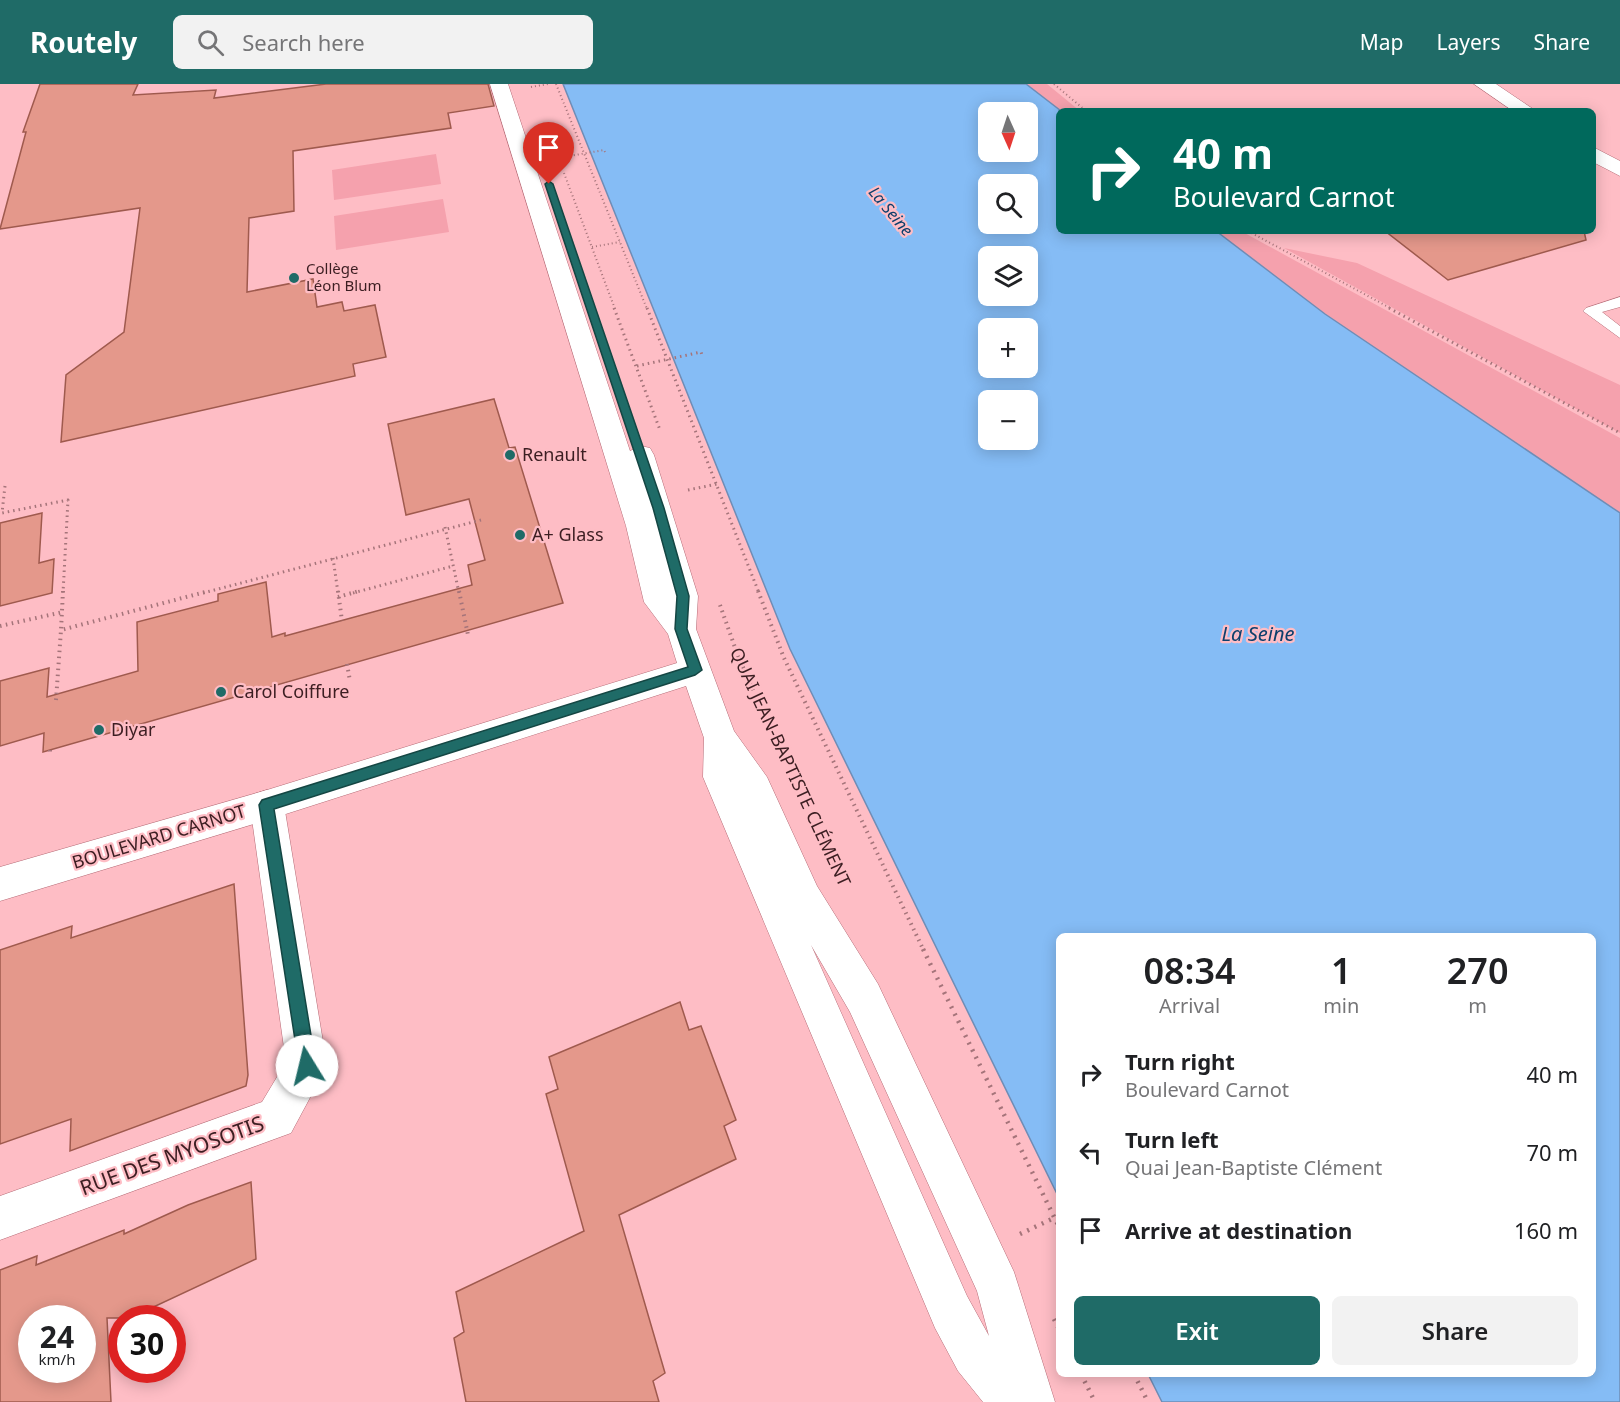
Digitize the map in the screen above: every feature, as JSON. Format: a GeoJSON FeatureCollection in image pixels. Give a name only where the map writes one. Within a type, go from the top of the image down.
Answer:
{"type":"FeatureCollection","features":[{"type":"Feature","properties":{"kind":"main road"},"geometry":{"type":"LineString","coordinates":[[499,84],[640,526],[659,602],[681,629],[720,738],[755,788],[804,898],[864,998],[998,1287],[1031,1402]]}},
{"type":"Feature","properties":{"kind":"main road"},"geometry":{"type":"LineString","coordinates":[[1483,84],[1521,108]]}},
{"type":"Feature","properties":{"kind":"main road"},"geometry":{"type":"LineString","coordinates":[[524,85],[659,508],[683,596],[681,629]]}},
{"type":"Feature","properties":{"kind":"main road"},"geometry":{"type":"LineString","coordinates":[[1596,155],[1620,170]]}},
{"type":"Feature","properties":{"kind":"main road","name":"BOULEVARD CARNOT"},"geometry":{"type":"LineString","coordinates":[[0,884],[267,805],[695,670]]}},
{"type":"Feature","properties":{"kind":"main road"},"geometry":{"type":"LineString","coordinates":[[720,738],[720,777],[951,1312],[974,1355],[1014,1402]]}},
{"type":"Feature","properties":{"kind":"main road","name":"RUE DES MYOSOTIS"},"geometry":{"type":"LineString","coordinates":[[0,1218],[276,1118],[307,1066],[267,805]]}},
{"type":"Feature","properties":{"kind":"lane"},"geometry":{"type":"LineString","coordinates":[[1620,302],[1591,311],[1620,333]]}},
{"type":"Feature","properties":{"kind":"path"},"geometry":{"type":"LineString","coordinates":[[524,85],[548,84]]}},
{"type":"Feature","properties":{"kind":"path"},"geometry":{"type":"LineString","coordinates":[[556,84],[717,484],[788,668],[981,1071],[1056,1222]]}},
{"type":"Feature","properties":{"kind":"path"},"geometry":{"type":"LineString","coordinates":[[1054,84],[1082,108]]}},
{"type":"Feature","properties":{"kind":"path"},"geometry":{"type":"LineString","coordinates":[[524,85],[534,97]]}},
{"type":"Feature","properties":{"kind":"path"},"geometry":{"type":"LineString","coordinates":[[554,148],[660,431]]}},
{"type":"Feature","properties":{"kind":"path"},"geometry":{"type":"LineString","coordinates":[[558,158],[604,150],[606,154]]}},
{"type":"Feature","properties":{"kind":"path"},"geometry":{"type":"LineString","coordinates":[[1254,234],[1620,434]]}},
{"type":"Feature","properties":{"kind":"path"},"geometry":{"type":"LineString","coordinates":[[592,247],[620,242]]}},
{"type":"Feature","properties":{"kind":"path"},"geometry":{"type":"LineString","coordinates":[[637,366],[701,352],[702,355]]}},
{"type":"Feature","properties":{"kind":"path"},"geometry":{"type":"LineString","coordinates":[[681,492],[717,484]]}},
{"type":"Feature","properties":{"kind":"path"},"geometry":{"type":"LineString","coordinates":[[5,486],[2,513],[68,500],[56,700]]}},
{"type":"Feature","properties":{"kind":"path"},"geometry":{"type":"LineString","coordinates":[[61,630],[445,527],[481,520]]}},
{"type":"Feature","properties":{"kind":"path"},"geometry":{"type":"LineString","coordinates":[[445,527],[468,635]]}},
{"type":"Feature","properties":{"kind":"path"},"geometry":{"type":"LineString","coordinates":[[333,558],[342,621]]}},
{"type":"Feature","properties":{"kind":"path"},"geometry":{"type":"LineString","coordinates":[[338,597],[453,566]]}},
{"type":"Feature","properties":{"kind":"path","name":"QUAI JEAN-BAPTISTE CLÉMENT"},"geometry":{"type":"LineString","coordinates":[[718,597],[738,656],[786,763]]}},
{"type":"Feature","properties":{"kind":"path"},"geometry":{"type":"LineString","coordinates":[[0,626],[63,612]]}},
{"type":"Feature","properties":{"kind":"path"},"geometry":{"type":"LineString","coordinates":[[347,664],[350,681]]}},
{"type":"Feature","properties":{"kind":"path","name":"QUAI JEAN-BAPTISTE CLÉMENT"},"geometry":{"type":"LineString","coordinates":[[826,847],[846,889]]}},
{"type":"Feature","properties":{"kind":"path"},"geometry":{"type":"LineString","coordinates":[[1013,1237],[1054,1218]]}},
{"type":"Feature","properties":{"kind":"path"},"geometry":{"type":"LineString","coordinates":[[1049,1310],[1056,1323]]}},
{"type":"Feature","properties":{"kind":"path"},"geometry":{"type":"LineString","coordinates":[[1082,1377],[1095,1402]]}},
{"type":"Feature","properties":{"kind":"path"},"geometry":{"type":"LineString","coordinates":[[1136,1377],[1148,1402]]}},
{"type":"Feature","properties":{"kind":"shaded area"},"geometry":{"type":"Polygon","coordinates":[[[1026,84],[1047,84],[1076,108],[1057,108],[1026,84]]]}},
{"type":"Feature","properties":{"kind":"shaded area"},"geometry":{"type":"Polygon","coordinates":[[[436,154],[441,184],[334,200],[332,170],[436,154]]]}},
{"type":"Feature","properties":{"kind":"shaded area"},"geometry":{"type":"Polygon","coordinates":[[[443,199],[449,232],[336,250],[334,216],[443,199]]]}},
{"type":"Feature","properties":{"kind":"shaded area"},"geometry":{"type":"Polygon","coordinates":[[[1220,234],[1246,234],[1620,438],[1620,513],[1325,314],[1220,234]]]}},
{"type":"Feature","properties":{"kind":"shaded area"},"geometry":{"type":"Polygon","coordinates":[[[1284,248],[1357,263],[1620,385],[1620,433],[1284,248]]]}},
{"type":"Feature","properties":{"kind":"water","name":"La Seine"},"geometry":{"type":"Polygon","coordinates":[[[563,84],[1026,84],[1057,108],[1056,234],[1220,234],[1325,314],[1620,513],[1620,1402],[1162,1402],[1150,1377],[1596,1377],[1596,933],[1056,933],[1056,1192],[790,649],[563,84]]]}},
{"type":"Feature","properties":{"kind":"building"},"geometry":{"type":"Polygon","coordinates":[[[40,84],[138,84],[133,95],[216,90],[214,98],[326,84],[488,84],[494,106],[448,113],[451,128],[293,151],[294,211],[249,218],[247,292],[313,279],[317,307],[342,302],[344,311],[375,305],[386,357],[353,364],[355,376],[61,442],[66,375],[124,332],[140,208],[0,229],[26,132],[23,132],[40,84]]]}},
{"type":"Feature","properties":{"kind":"building"},"geometry":{"type":"Polygon","coordinates":[[[1389,234],[1585,234],[1586,240],[1448,280],[1389,234]]]}},
{"type":"Feature","properties":{"kind":"building"},"geometry":{"type":"Polygon","coordinates":[[[494,399],[509,448],[515,447],[563,603],[43,752],[44,733],[0,746],[0,681],[49,668],[47,697],[138,671],[137,622],[218,601],[218,594],[266,582],[272,637],[285,633],[285,636],[472,585],[468,565],[485,560],[469,499],[406,515],[388,424],[494,399]]]}},
{"type":"Feature","properties":{"kind":"building"},"geometry":{"type":"Polygon","coordinates":[[[42,513],[39,563],[54,559],[52,593],[0,606],[0,523],[42,513]]]}},
{"type":"Feature","properties":{"kind":"building"},"geometry":{"type":"Polygon","coordinates":[[[234,884],[248,1075],[246,1086],[70,1151],[71,1119],[0,1144],[0,950],[72,926],[71,938],[234,884]]]}},
{"type":"Feature","properties":{"kind":"building"},"geometry":{"type":"Polygon","coordinates":[[[680,1002],[689,1030],[701,1026],[736,1120],[724,1126],[736,1159],[619,1215],[665,1373],[653,1381],[659,1402],[466,1402],[454,1338],[464,1332],[456,1292],[584,1231],[546,1094],[558,1089],[549,1057],[680,1002]]]}},
{"type":"Feature","properties":{"kind":"building"},"geometry":{"type":"Polygon","coordinates":[[[251,1182],[256,1259],[158,1305],[108,1305],[108,1383],[110,1383],[111,1402],[0,1402],[0,1270],[37,1256],[36,1265],[124,1230],[124,1234],[188,1205],[251,1182]]]}},
{"type":"Feature","properties":{"kind":"place","name":"Collège Léon Blum"},"geometry":{"type":"Point","coordinates":[294,278]}},
{"type":"Feature","properties":{"kind":"place","name":"Renault"},"geometry":{"type":"Point","coordinates":[510,455]}},
{"type":"Feature","properties":{"kind":"place","name":"A+ Glass"},"geometry":{"type":"Point","coordinates":[520,535]}},
{"type":"Feature","properties":{"kind":"place","name":"Carol Coiffure"},"geometry":{"type":"Point","coordinates":[221,692]}},
{"type":"Feature","properties":{"kind":"place","name":"Diyar"},"geometry":{"type":"Point","coordinates":[99,730]}},
{"type":"Feature","properties":{"kind":"route"},"geometry":{"type":"LineString","coordinates":[[307,1066],[267,805],[695,670],[681,629],[683,596],[659,508],[549,184]]}}]}
